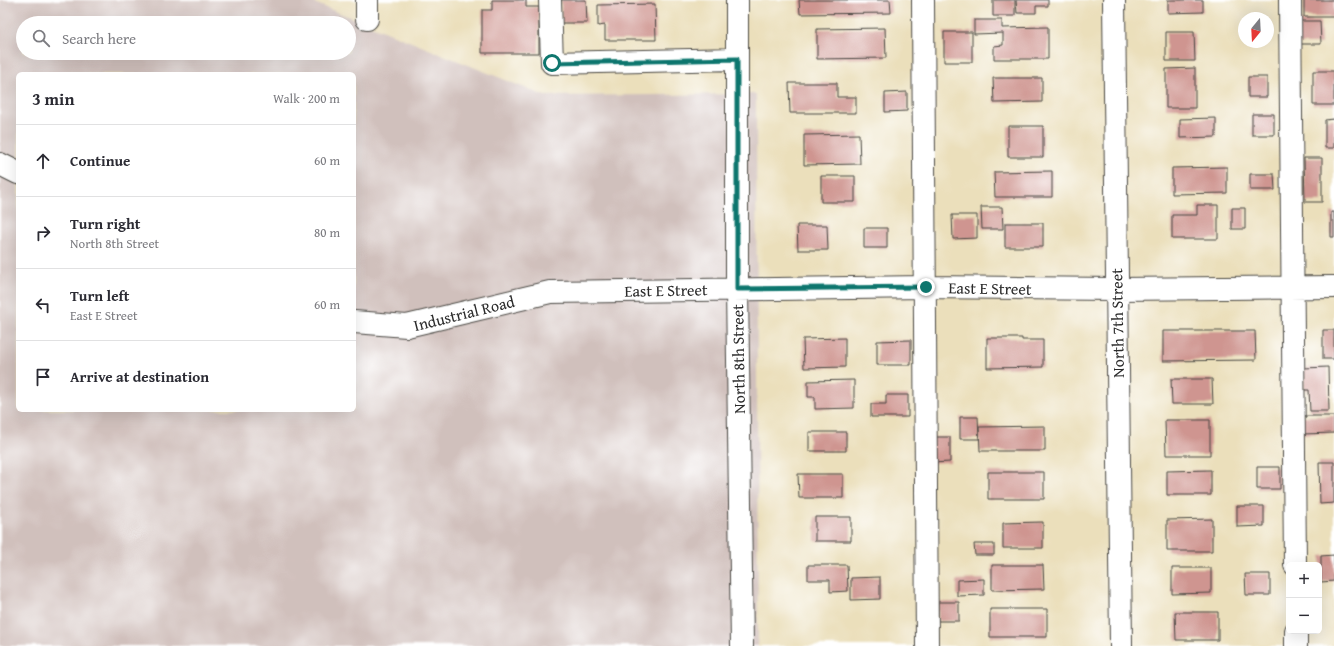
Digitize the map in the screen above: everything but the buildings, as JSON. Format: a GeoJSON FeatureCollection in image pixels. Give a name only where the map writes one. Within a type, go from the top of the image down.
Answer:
{"type":"FeatureCollection","features":[{"type":"Feature","properties":{"kind":"street"},"geometry":{"type":"LineString","coordinates":[[550,0],[552,63],[737,59]]}},
{"type":"Feature","properties":{"kind":"street","name":"North 8th Street"},"geometry":{"type":"LineString","coordinates":[[737,0],[737,289],[742,646]]}},
{"type":"Feature","properties":{"kind":"street"},"geometry":{"type":"LineString","coordinates":[[923,0],[926,287],[926,646]]}},
{"type":"Feature","properties":{"kind":"street","name":"North 7th Street"},"geometry":{"type":"LineString","coordinates":[[1114,0],[1121,646]]}},
{"type":"Feature","properties":{"kind":"street"},"geometry":{"type":"LineString","coordinates":[[1290,0],[1294,288],[1295,562]]}},
{"type":"Feature","properties":{"kind":"street"},"geometry":{"type":"LineString","coordinates":[[0,164],[16,171]]}},
{"type":"Feature","properties":{"kind":"street","name":"East E Street"},"geometry":{"type":"LineString","coordinates":[[550,292],[926,287],[1116,289],[1334,287]]}},
{"type":"Feature","properties":{"kind":"street","name":"Industrial Road"},"geometry":{"type":"LineString","coordinates":[[356,322],[407,326],[550,292]]}},
{"type":"Feature","properties":{"kind":"street"},"geometry":{"type":"LineString","coordinates":[[1296,634],[1296,646]]}},
{"type":"Feature","properties":{"kind":"shaded area"},"geometry":{"type":"Polygon","coordinates":[[[0,0],[307,0],[347,16],[16,16],[16,60],[356,60],[356,20],[545,96],[756,94],[758,646],[0,646],[0,0]]]}},
{"type":"Feature","properties":{"kind":"route"},"geometry":{"type":"LineString","coordinates":[[552,63],[737,59],[737,289],[926,287]]}}]}
